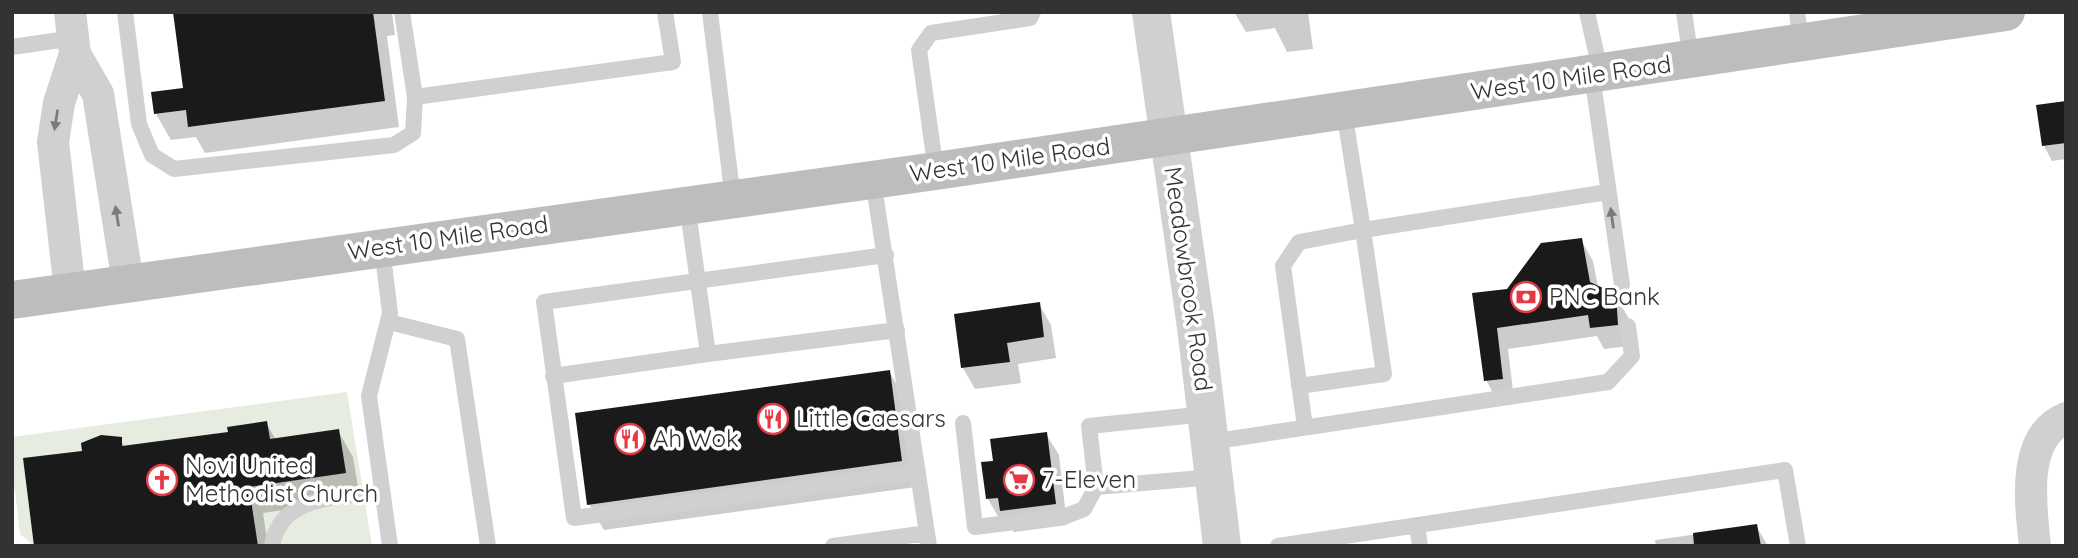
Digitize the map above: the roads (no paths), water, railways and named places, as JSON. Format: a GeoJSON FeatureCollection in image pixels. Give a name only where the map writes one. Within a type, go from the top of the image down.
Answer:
{"type":"FeatureCollection","features":[{"type":"Feature","properties":{"kind":"main road","name":"West 10 Mile Road"},"geometry":{"type":"LineString","coordinates":[[12,300],[936,171],[1691,60],[1799,28],[2006,12]]}},
{"type":"Feature","properties":{"kind":"street","name":"Meadowbrook Road"},"geometry":{"type":"LineString","coordinates":[[1151,12],[1222,546]]}},
{"type":"Feature","properties":{"kind":"street"},"geometry":{"type":"LineString","coordinates":[[73,35],[98,94],[128,284]]}},
{"type":"Feature","properties":{"kind":"street"},"geometry":{"type":"LineString","coordinates":[[70,291],[53,142],[73,35]]}},
{"type":"Feature","properties":{"kind":"street"},"geometry":{"type":"LineString","coordinates":[[2035,546],[2030,497],[2034,461],[2041,439],[2066,418]]}},
{"type":"Feature","properties":{"kind":"lane"},"geometry":{"type":"LineString","coordinates":[[125,12],[139,124],[152,155],[174,169],[394,145],[413,133],[415,97],[402,12]]}},
{"type":"Feature","properties":{"kind":"lane"},"geometry":{"type":"LineString","coordinates":[[415,97],[673,62],[665,12]]}},
{"type":"Feature","properties":{"kind":"lane"},"geometry":{"type":"LineString","coordinates":[[710,12],[733,199]]}},
{"type":"Feature","properties":{"kind":"lane"},"geometry":{"type":"LineString","coordinates":[[936,171],[919,50],[931,33],[1030,18],[1033,12]]}},
{"type":"Feature","properties":{"kind":"lane"},"geometry":{"type":"LineString","coordinates":[[1587,12],[1622,285]]}},
{"type":"Feature","properties":{"kind":"lane"},"geometry":{"type":"LineString","coordinates":[[1684,12],[1691,60]]}},
{"type":"Feature","properties":{"kind":"lane"},"geometry":{"type":"LineString","coordinates":[[12,47],[73,35]]}},
{"type":"Feature","properties":{"kind":"lane"},"geometry":{"type":"LineString","coordinates":[[1299,386],[1384,374],[1344,111]]}},
{"type":"Feature","properties":{"kind":"lane"},"geometry":{"type":"LineString","coordinates":[[833,546],[928,539],[873,180]]}},
{"type":"Feature","properties":{"kind":"lane"},"geometry":{"type":"LineString","coordinates":[[1305,426],[1283,266],[1299,242],[1608,192]]}},
{"type":"Feature","properties":{"kind":"lane"},"geometry":{"type":"LineString","coordinates":[[687,204],[708,354]]}},
{"type":"Feature","properties":{"kind":"lane"},"geometry":{"type":"LineString","coordinates":[[382,248],[390,299],[389,322],[369,396],[390,546]]}},
{"type":"Feature","properties":{"kind":"lane"},"geometry":{"type":"LineString","coordinates":[[886,255],[544,302],[553,376],[574,518],[918,472]]}},
{"type":"Feature","properties":{"kind":"lane"},"geometry":{"type":"LineString","coordinates":[[389,322],[457,339],[488,546]]}},
{"type":"Feature","properties":{"kind":"lane"},"geometry":{"type":"LineString","coordinates":[[1096,487],[1210,444],[1305,426],[1608,382],[1632,356],[1628,326]]}},
{"type":"Feature","properties":{"kind":"lane"},"geometry":{"type":"LineString","coordinates":[[553,376],[897,330]]}},
{"type":"Feature","properties":{"kind":"lane"},"geometry":{"type":"LineString","coordinates":[[964,423],[975,527],[1066,516],[1084,509],[1096,487],[1089,426],[1210,444]]}},
{"type":"Feature","properties":{"kind":"lane"},"geometry":{"type":"LineString","coordinates":[[1279,546],[1350,541],[1417,525],[1786,470],[1798,546]]}},
{"type":"Feature","properties":{"kind":"lane"},"geometry":{"type":"LineString","coordinates":[[272,546],[276,527],[284,515],[297,506],[382,492]]}},
{"type":"Feature","properties":{"kind":"lane"},"geometry":{"type":"LineString","coordinates":[[1417,525],[1420,546]]}},
{"type":"Feature","properties":{"kind":"place","name":"PNC Bank"},"geometry":{"type":"Point","coordinates":[1526,297]}},
{"type":"Feature","properties":{"kind":"place","name":"Little Caesars"},"geometry":{"type":"Point","coordinates":[773,419]}},
{"type":"Feature","properties":{"kind":"place","name":"Ah Wok"},"geometry":{"type":"Point","coordinates":[630,439]}},
{"type":"Feature","properties":{"kind":"place","name":"Novi United Methodist Church"},"geometry":{"type":"Point","coordinates":[162,480]}},
{"type":"Feature","properties":{"kind":"place","name":"7-Eleven"},"geometry":{"type":"Point","coordinates":[1019,480]}}]}
